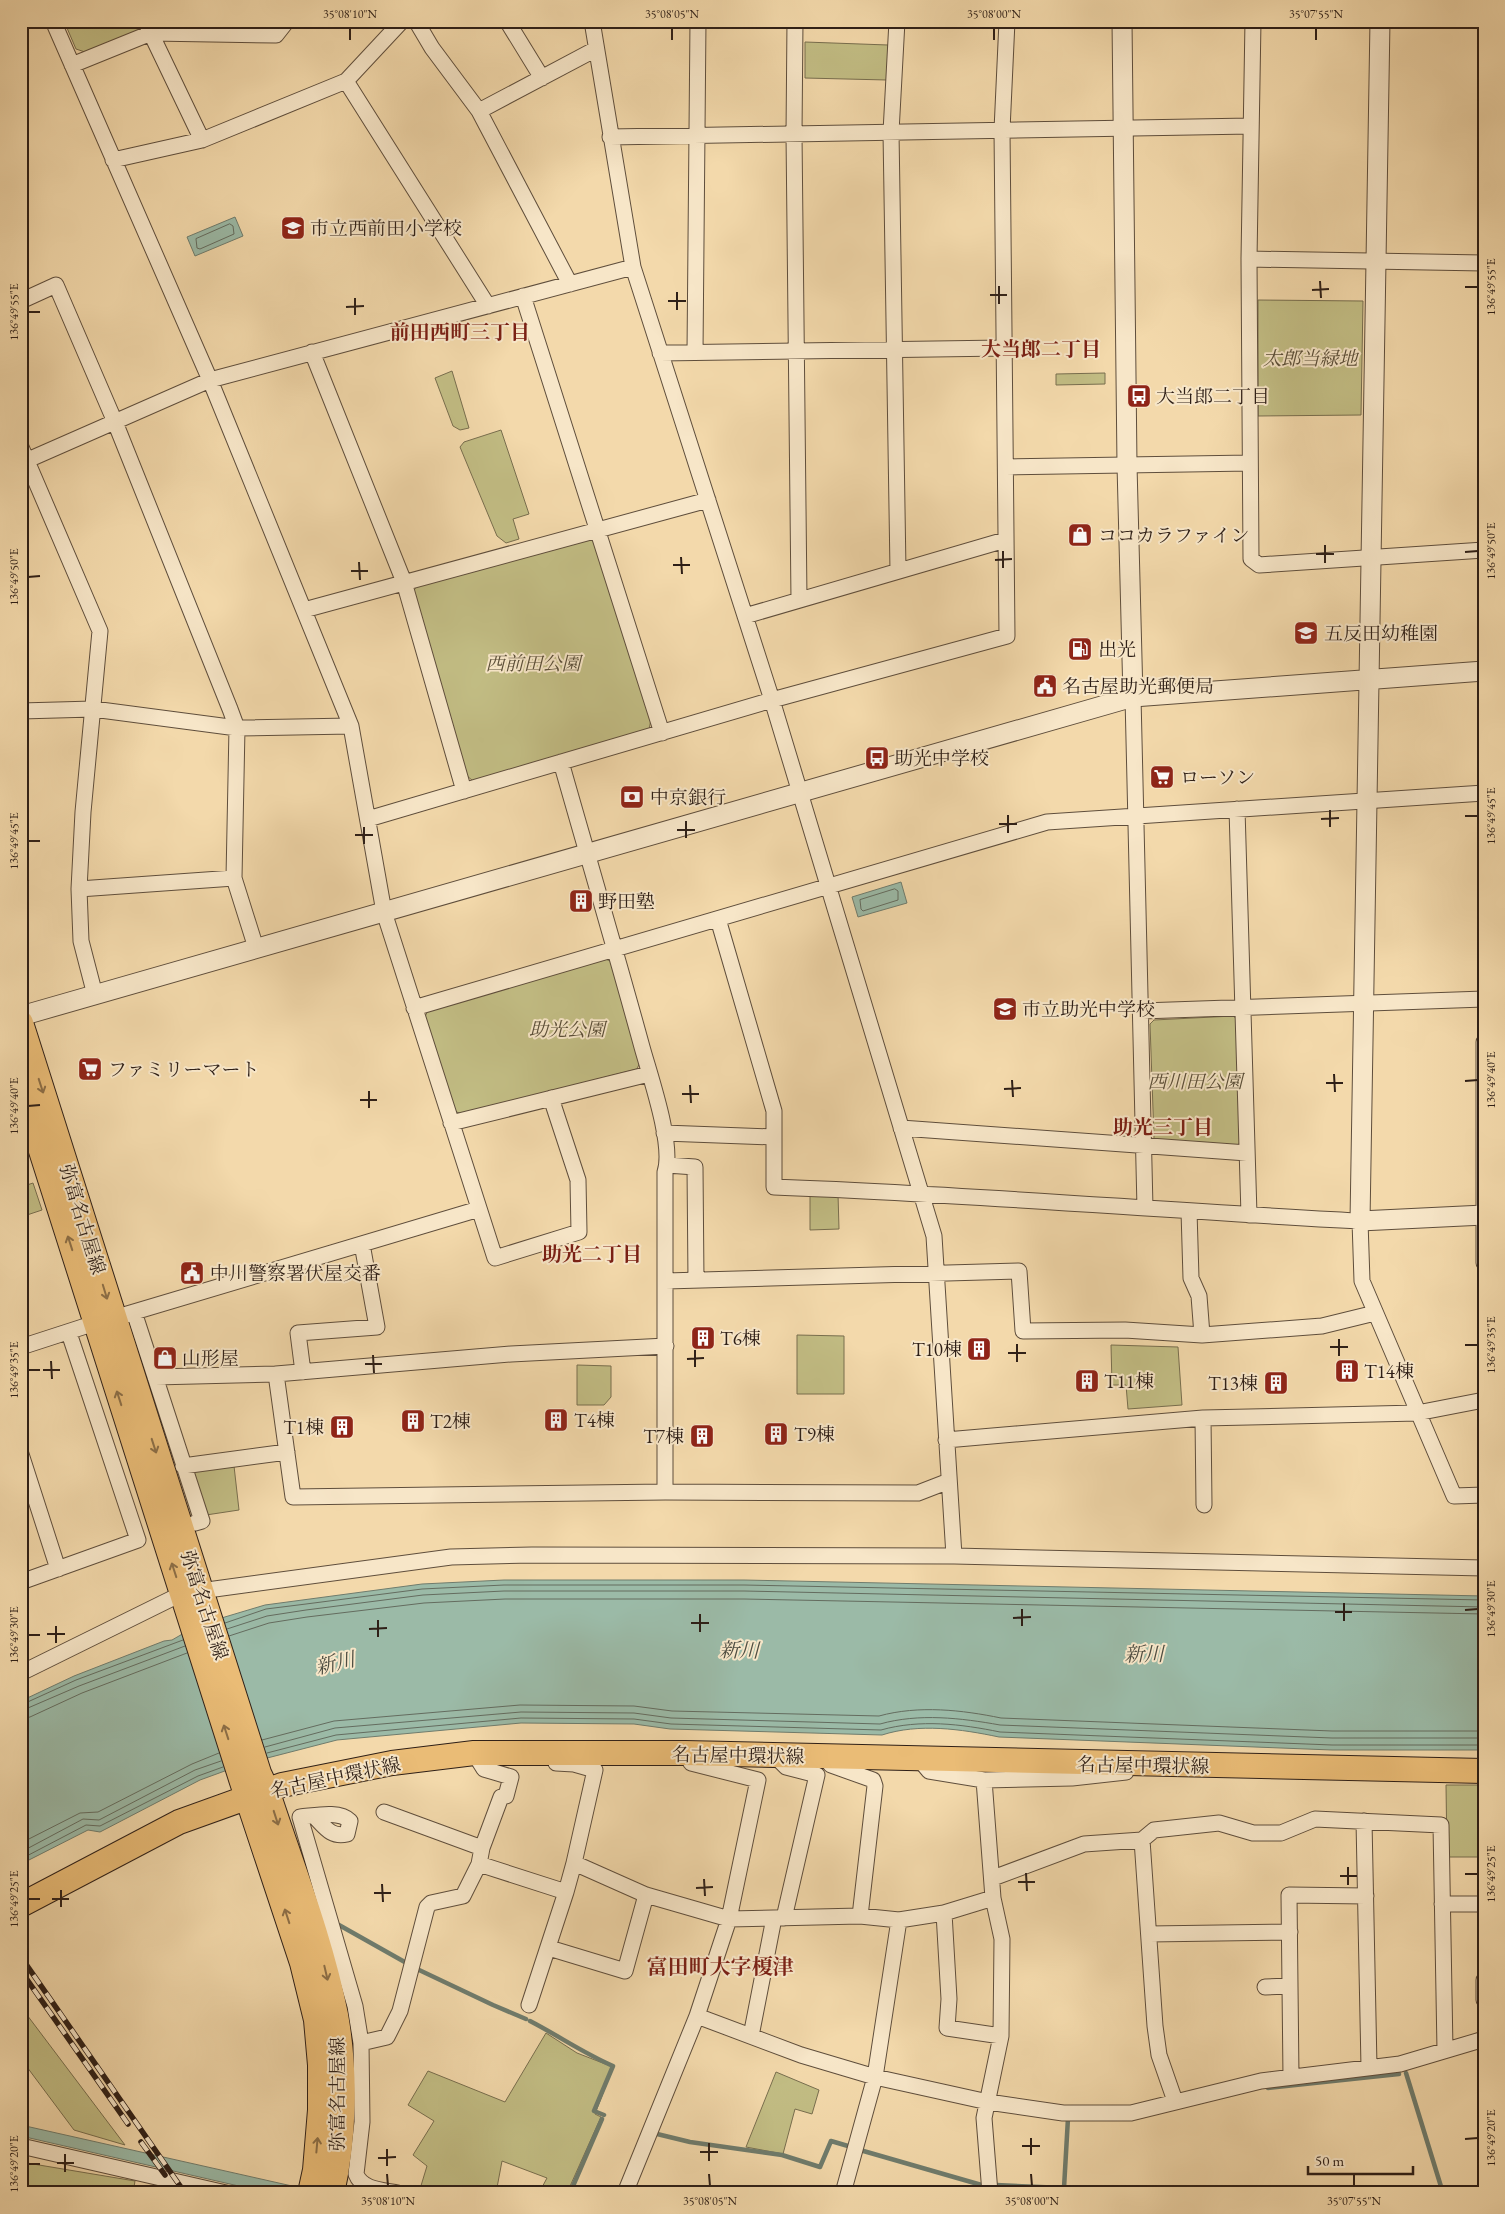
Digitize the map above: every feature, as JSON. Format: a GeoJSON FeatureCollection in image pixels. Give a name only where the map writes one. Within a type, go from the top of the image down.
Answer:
{"type":"FeatureCollection","features":[{"type":"Feature","properties":{"kind":"main road","name":"弥富名古屋線"},"geometry":{"type":"LineString","coordinates":[[21,1023],[114,1317],[194,1603],[254,1785],[302,1963],[316,2020],[320,2110],[315,2170],[310,2193]]}},
{"type":"Feature","properties":{"kind":"main road","name":"弥富名古屋線"},"geometry":{"type":"LineString","coordinates":[[21,1088],[114,1317]]}},
{"type":"Feature","properties":{"kind":"main road","name":"名古屋中環状線"},"geometry":{"type":"LineString","coordinates":[[21,1905],[254,1785],[282,1785],[392,1763],[474,1753],[685,1753],[1144,1765],[1484,1771]]}},
{"type":"Feature","properties":{"kind":"main road","name":"弥富名古屋線"},"geometry":{"type":"LineString","coordinates":[[254,1785],[322,1957],[336,2016],[341,2064],[341,2111],[336,2174],[332,2193]]}},
{"type":"Feature","properties":{"kind":"street"},"geometry":{"type":"LineString","coordinates":[[53,21],[210,380],[351,726],[384,912],[495,1258],[579,1232],[578,1180],[551,1098]]}},
{"type":"Feature","properties":{"kind":"street"},"geometry":{"type":"LineString","coordinates":[[72,65],[148,27],[200,28],[276,35],[287,21]]}},
{"type":"Feature","properties":{"kind":"street"},"geometry":{"type":"LineString","coordinates":[[113,160],[202,140],[346,81],[402,21]]}},
{"type":"Feature","properties":{"kind":"street"},"geometry":{"type":"LineString","coordinates":[[416,21],[432,48],[480,111],[570,284]]}},
{"type":"Feature","properties":{"kind":"street"},"geometry":{"type":"LineString","coordinates":[[507,21],[542,78]]}},
{"type":"Feature","properties":{"kind":"street"},"geometry":{"type":"LineString","coordinates":[[592,21],[633,267],[772,700],[827,888],[934,1236],[954,1556]]}},
{"type":"Feature","properties":{"kind":"street"},"geometry":{"type":"LineString","coordinates":[[695,352],[698,21]]}},
{"type":"Feature","properties":{"kind":"street"},"geometry":{"type":"LineString","coordinates":[[796,21],[794,134],[799,600]]}},
{"type":"Feature","properties":{"kind":"street"},"geometry":{"type":"LineString","coordinates":[[897,21],[891,132],[898,571]]}},
{"type":"Feature","properties":{"kind":"street"},"geometry":{"type":"LineString","coordinates":[[368,819],[772,700],[1007,636],[1002,130],[1007,21]]}},
{"type":"Feature","properties":{"kind":"street"},"geometry":{"type":"LineString","coordinates":[[1122,21],[1127,465],[1146,1208]]}},
{"type":"Feature","properties":{"kind":"street"},"geometry":{"type":"LineString","coordinates":[[1253,21],[1250,258],[1251,559],[1259,565],[1484,550]]}},
{"type":"Feature","properties":{"kind":"street"},"geometry":{"type":"LineString","coordinates":[[1380,21],[1366,800],[1360,1221],[1362,1281],[1454,1496],[1484,1495]]}},
{"type":"Feature","properties":{"kind":"street"},"geometry":{"type":"LineString","coordinates":[[148,27],[202,140]]}},
{"type":"Feature","properties":{"kind":"street"},"geometry":{"type":"LineString","coordinates":[[480,111],[596,49]]}},
{"type":"Feature","properties":{"kind":"street"},"geometry":{"type":"LineString","coordinates":[[346,81],[488,306]]}},
{"type":"Feature","properties":{"kind":"street"},"geometry":{"type":"LineString","coordinates":[[610,136],[1251,126]]}},
{"type":"Feature","properties":{"kind":"street"},"geometry":{"type":"LineString","coordinates":[[1250,258],[1484,263]]}},
{"type":"Feature","properties":{"kind":"street"},"geometry":{"type":"LineString","coordinates":[[95,995],[81,940],[79,889],[83,812],[100,631],[23,457],[115,422],[210,380],[633,267]]}},
{"type":"Feature","properties":{"kind":"street"},"geometry":{"type":"LineString","coordinates":[[21,301],[56,285],[115,422],[237,728],[234,878],[256,948]]}},
{"type":"Feature","properties":{"kind":"street"},"geometry":{"type":"LineString","coordinates":[[523,296],[662,733]]}},
{"type":"Feature","properties":{"kind":"street"},"geometry":{"type":"LineString","coordinates":[[660,353],[1003,348]]}},
{"type":"Feature","properties":{"kind":"street"},"geometry":{"type":"LineString","coordinates":[[312,352],[404,582],[464,791]]}},
{"type":"Feature","properties":{"kind":"street"},"geometry":{"type":"LineString","coordinates":[[1006,467],[1250,463]]}},
{"type":"Feature","properties":{"kind":"street"},"geometry":{"type":"LineString","coordinates":[[304,610],[708,500]]}},
{"type":"Feature","properties":{"kind":"street"},"geometry":{"type":"LineString","coordinates":[[745,616],[1005,540]]}},
{"type":"Feature","properties":{"kind":"street"},"geometry":{"type":"LineString","coordinates":[[21,1016],[1133,697],[1484,671]]}},
{"type":"Feature","properties":{"kind":"street"},"geometry":{"type":"LineString","coordinates":[[23,707],[92,709],[237,728],[351,726]]}},
{"type":"Feature","properties":{"kind":"street"},"geometry":{"type":"LineString","coordinates":[[561,762],[615,949],[664,1133],[667,1165],[665,1172],[665,1492]]}},
{"type":"Feature","properties":{"kind":"street"},"geometry":{"type":"LineString","coordinates":[[414,1008],[1047,822],[1484,792]]}},
{"type":"Feature","properties":{"kind":"street"},"geometry":{"type":"LineString","coordinates":[[1237,809],[1249,1215]]}},
{"type":"Feature","properties":{"kind":"street"},"geometry":{"type":"LineString","coordinates":[[79,889],[234,878]]}},
{"type":"Feature","properties":{"kind":"street"},"geometry":{"type":"LineString","coordinates":[[718,919],[774,1111],[774,1187],[920,1192],[1360,1221],[1483,1215]]}},
{"type":"Feature","properties":{"kind":"street"},"geometry":{"type":"LineString","coordinates":[[1142,1011],[1484,998]]}},
{"type":"Feature","properties":{"kind":"street"},"geometry":{"type":"LineString","coordinates":[[1484,1042],[1484,1263]]}},
{"type":"Feature","properties":{"kind":"street"},"geometry":{"type":"LineString","coordinates":[[451,1123],[649,1074]]}},
{"type":"Feature","properties":{"kind":"street"},"geometry":{"type":"LineString","coordinates":[[901,1128],[1247,1152]]}},
{"type":"Feature","properties":{"kind":"street"},"geometry":{"type":"LineString","coordinates":[[664,1133],[774,1137]]}},
{"type":"Feature","properties":{"kind":"street"},"geometry":{"type":"LineString","coordinates":[[667,1165],[694,1167],[696,1280]]}},
{"type":"Feature","properties":{"kind":"street"},"geometry":{"type":"LineString","coordinates":[[21,1347],[114,1317],[479,1209]]}},
{"type":"Feature","properties":{"kind":"street"},"geometry":{"type":"LineString","coordinates":[[1189,1211],[1192,1278],[1199,1296],[1202,1335]]}},
{"type":"Feature","properties":{"kind":"street"},"geometry":{"type":"LineString","coordinates":[[303,1372],[298,1334],[377,1327],[362,1244]]}},
{"type":"Feature","properties":{"kind":"street"},"geometry":{"type":"LineString","coordinates":[[666,1281],[1019,1271],[1023,1331],[1125,1330],[1202,1335],[1322,1326],[1375,1313]]}},
{"type":"Feature","properties":{"kind":"street"},"geometry":{"type":"LineString","coordinates":[[114,1317],[154,1377],[202,1521],[195,1523]]}},
{"type":"Feature","properties":{"kind":"street"},"geometry":{"type":"LineString","coordinates":[[21,1582],[140,1539],[69,1332]]}},
{"type":"Feature","properties":{"kind":"street"},"geometry":{"type":"LineString","coordinates":[[154,1377],[276,1374],[511,1354],[666,1346]]}},
{"type":"Feature","properties":{"kind":"street"},"geometry":{"type":"LineString","coordinates":[[276,1374],[293,1497],[665,1492],[918,1493],[949,1481]]}},
{"type":"Feature","properties":{"kind":"street"},"geometry":{"type":"LineString","coordinates":[[946,1440],[1203,1418],[1417,1413],[1484,1400]]}},
{"type":"Feature","properties":{"kind":"street"},"geometry":{"type":"LineString","coordinates":[[1203,1418],[1204,1505]]}},
{"type":"Feature","properties":{"kind":"street"},"geometry":{"type":"LineString","coordinates":[[183,1466],[287,1452]]}},
{"type":"Feature","properties":{"kind":"street"},"geometry":{"type":"LineString","coordinates":[[21,1454],[58,1569]]}},
{"type":"Feature","properties":{"kind":"street"},"geometry":{"type":"LineString","coordinates":[[21,1673],[194,1603],[451,1558],[614,1554],[954,1556],[1484,1568]]}},
{"type":"Feature","properties":{"kind":"street"},"geometry":{"type":"LineString","coordinates":[[361,2043],[386,2037],[400,2011],[427,1907],[431,1903],[463,1896],[479,1864],[482,1848],[501,1797],[506,1796],[511,1777],[484,1769],[474,1753]]}},
{"type":"Feature","properties":{"kind":"street"},"geometry":{"type":"LineString","coordinates":[[474,1753],[509,1761],[574,1764],[595,1770],[574,1864],[549,1948],[529,2005]]}},
{"type":"Feature","properties":{"kind":"street"},"geometry":{"type":"LineString","coordinates":[[625,2193],[697,2016],[728,1919],[758,1780],[690,1763],[685,1753]]}},
{"type":"Feature","properties":{"kind":"street"},"geometry":{"type":"LineString","coordinates":[[751,2036],[779,1918],[817,1775],[786,1767],[774,1755]]}},
{"type":"Feature","properties":{"kind":"street"},"geometry":{"type":"LineString","coordinates":[[825,1757],[831,1765],[873,1780],[875,1786],[860,1916]]}},
{"type":"Feature","properties":{"kind":"street"},"geometry":{"type":"LineString","coordinates":[[919,1759],[929,1771],[984,1780],[1072,1778],[1133,1772],[1144,1765]]}},
{"type":"Feature","properties":{"kind":"street"},"geometry":{"type":"LineString","coordinates":[[984,1780],[993,1898],[1002,1939],[1001,2036],[984,2118],[990,2193]]}},
{"type":"Feature","properties":{"kind":"street"},"geometry":{"type":"LineString","coordinates":[[384,1812],[482,1848]]}},
{"type":"Feature","properties":{"kind":"street"},"geometry":{"type":"LineString","coordinates":[[314,1816],[300,1817],[355,2006],[361,2043],[362,2122],[356,2174],[358,2182],[366,2186],[398,2193]]}},
{"type":"Feature","properties":{"kind":"street"},"geometry":{"type":"LineString","coordinates":[[992,1878],[1084,1844],[1142,1840],[1154,1830],[1219,1824],[1253,1833],[1281,1833],[1315,1818],[1441,1824],[1445,2050]]}},
{"type":"Feature","properties":{"kind":"street"},"geometry":{"type":"LineString","coordinates":[[1364,1821],[1369,2067]]}},
{"type":"Feature","properties":{"kind":"street"},"geometry":{"type":"LineString","coordinates":[[1142,1840],[1155,2026],[1159,2055],[1175,2101]]}},
{"type":"Feature","properties":{"kind":"street"},"geometry":{"type":"LineString","coordinates":[[479,1864],[566,1892]]}},
{"type":"Feature","properties":{"kind":"street"},"geometry":{"type":"LineString","coordinates":[[574,1864],[646,1895],[728,1919],[860,1916],[899,1920],[944,1913],[993,1898]]}},
{"type":"Feature","properties":{"kind":"street"},"geometry":{"type":"LineString","coordinates":[[549,1948],[625,1971],[646,1895]]}},
{"type":"Feature","properties":{"kind":"street"},"geometry":{"type":"LineString","coordinates":[[1291,2077],[1289,1895],[1366,1896]]}},
{"type":"Feature","properties":{"kind":"street"},"geometry":{"type":"LineString","coordinates":[[1442,1904],[1484,1904]]}},
{"type":"Feature","properties":{"kind":"street"},"geometry":{"type":"LineString","coordinates":[[944,1913],[950,1999],[947,2028],[1001,2036]]}},
{"type":"Feature","properties":{"kind":"street"},"geometry":{"type":"LineString","coordinates":[[842,2193],[875,2077],[899,1920]]}},
{"type":"Feature","properties":{"kind":"street"},"geometry":{"type":"LineString","coordinates":[[1149,1934],[1290,1932]]}},
{"type":"Feature","properties":{"kind":"street"},"geometry":{"type":"LineString","coordinates":[[1484,1980],[1484,2000]]}},
{"type":"Feature","properties":{"kind":"street"},"geometry":{"type":"LineString","coordinates":[[1264,1987],[1290,1986]]}},
{"type":"Feature","properties":{"kind":"street"},"geometry":{"type":"LineString","coordinates":[[697,2016],[801,2055],[875,2077],[988,2102],[1063,2113],[1131,2113],[1261,2081],[1400,2064],[1484,2039]]}},
{"type":"Feature","properties":{"kind":"street"},"geometry":{"type":"LineString","coordinates":[[21,2146],[226,2193]]}},
{"type":"Feature","properties":{"kind":"green space"},"geometry":{"type":"Polygon","coordinates":[[[64,21],[137,21],[140,26],[137,33],[85,52],[76,49],[64,21]]]}},
{"type":"Feature","properties":{"kind":"green space"},"geometry":{"type":"Polygon","coordinates":[[[805,42],[888,45],[887,80],[805,78],[805,42]]]}},
{"type":"Feature","properties":{"kind":"green space","name":"太郎当緑地"},"geometry":{"type":"Polygon","coordinates":[[[1258,300],[1363,301],[1361,415],[1258,416],[1258,300]]]}},
{"type":"Feature","properties":{"kind":"green space"},"geometry":{"type":"Polygon","coordinates":[[[452,371],[469,428],[460,430],[453,426],[435,378],[452,371]]]}},
{"type":"Feature","properties":{"kind":"green space"},"geometry":{"type":"Polygon","coordinates":[[[1105,373],[1105,384],[1056,385],[1056,374],[1105,373]]]}},
{"type":"Feature","properties":{"kind":"green space"},"geometry":{"type":"Polygon","coordinates":[[[501,430],[529,514],[513,519],[519,539],[506,543],[497,536],[460,447],[464,442],[501,430]]]}},
{"type":"Feature","properties":{"kind":"green space","name":"西前田公園"},"geometry":{"type":"Polygon","coordinates":[[[589,539],[595,542],[651,719],[649,730],[473,781],[466,775],[413,592],[418,584],[589,539]]]}},
{"type":"Feature","properties":{"kind":"green space","name":"助光公園"},"geometry":{"type":"Polygon","coordinates":[[[605,959],[613,962],[640,1062],[637,1069],[462,1114],[454,1111],[425,1017],[428,1010],[605,959]]]}},
{"type":"Feature","properties":{"kind":"green space","name":"西川田公園"},"geometry":{"type":"Polygon","coordinates":[[[1233,1016],[1237,1019],[1241,1143],[1235,1147],[1158,1142],[1154,1138],[1150,1024],[1154,1020],[1233,1016]]]}},
{"type":"Feature","properties":{"kind":"green space"},"geometry":{"type":"Polygon","coordinates":[[[33,1183],[42,1210],[21,1217],[21,1187],[33,1183]]]}},
{"type":"Feature","properties":{"kind":"green space"},"geometry":{"type":"Polygon","coordinates":[[[810,1193],[838,1194],[839,1229],[810,1230],[810,1193]]]}},
{"type":"Feature","properties":{"kind":"green space"},"geometry":{"type":"Polygon","coordinates":[[[797,1335],[844,1336],[844,1394],[797,1394],[797,1335]]]}},
{"type":"Feature","properties":{"kind":"green space"},"geometry":{"type":"Polygon","coordinates":[[[1111,1345],[1178,1347],[1182,1405],[1128,1409],[1126,1385],[1112,1385],[1111,1345]]]}},
{"type":"Feature","properties":{"kind":"green space"},"geometry":{"type":"Polygon","coordinates":[[[577,1365],[611,1366],[611,1397],[604,1405],[577,1405],[577,1365]]]}},
{"type":"Feature","properties":{"kind":"green space"},"geometry":{"type":"Polygon","coordinates":[[[234,1466],[239,1510],[206,1515],[193,1471],[234,1466]]]}},
{"type":"Feature","properties":{"kind":"green space"},"geometry":{"type":"Polygon","coordinates":[[[1446,1785],[1482,1785],[1480,1857],[1447,1857],[1446,1785]]]}},
{"type":"Feature","properties":{"kind":"green space"},"geometry":{"type":"Polygon","coordinates":[[[21,2007],[125,2145],[74,2130],[21,2059],[21,2007]]]}},
{"type":"Feature","properties":{"kind":"green space"},"geometry":{"type":"Polygon","coordinates":[[[546,2033],[577,2053],[613,2067],[595,2114],[601,2117],[567,2193],[539,2193],[547,2178],[502,2161],[496,2193],[437,2193],[420,2189],[427,2166],[413,2155],[434,2121],[408,2105],[428,2071],[505,2102],[546,2033]]]}},
{"type":"Feature","properties":{"kind":"green space"},"geometry":{"type":"Polygon","coordinates":[[[776,2072],[819,2090],[812,2114],[795,2109],[783,2154],[746,2147],[776,2072]]]}},
{"type":"Feature","properties":{"kind":"green space"},"geometry":{"type":"Polygon","coordinates":[[[21,2162],[135,2181],[133,2193],[21,2193],[21,2162]]]}},
{"type":"Feature","properties":{"kind":"water"},"geometry":{"type":"Polygon","coordinates":[[[235,217],[243,236],[195,256],[187,237],[235,217]]]}},
{"type":"Feature","properties":{"kind":"water"},"geometry":{"type":"Polygon","coordinates":[[[901,882],[907,903],[858,917],[852,897],[901,882]]]}},
{"type":"Feature","properties":{"kind":"water","name":"新川"},"geometry":{"type":"Polygon","coordinates":[[[504,1580],[744,1580],[1484,1596],[1484,1750],[1332,1750],[999,1737],[955,1730],[925,1728],[896,1731],[882,1735],[670,1729],[634,1724],[521,1723],[337,1740],[244,1764],[200,1780],[100,1832],[88,1830],[25,1862],[21,1867],[21,1701],[74,1676],[164,1641],[172,1640],[198,1625],[265,1605],[422,1584],[504,1580]]]}},
{"type":"Feature","properties":{"kind":"water"},"geometry":{"type":"Polygon","coordinates":[[[21,2125],[292,2186],[290,2193],[269,2193],[21,2136],[21,2125]]]}},
{"type":"Feature","properties":{"kind":"waterway"},"geometry":{"type":"LineString","coordinates":[[339,1925],[410,1965]]}},
{"type":"Feature","properties":{"kind":"waterway"},"geometry":{"type":"LineString","coordinates":[[417,1969],[526,2019]]}},
{"type":"Feature","properties":{"kind":"waterway"},"geometry":{"type":"LineString","coordinates":[[530,2021],[591,2056],[613,2066],[594,2111],[604,2115]]}},
{"type":"Feature","properties":{"kind":"waterway"},"geometry":{"type":"LineString","coordinates":[[1406,2073],[1443,2193]]}},
{"type":"Feature","properties":{"kind":"waterway"},"geometry":{"type":"LineString","coordinates":[[1268,2088],[1399,2074]]}},
{"type":"Feature","properties":{"kind":"waterway"},"geometry":{"type":"LineString","coordinates":[[996,2185],[1064,2188],[1068,2118],[1070,2118]]}},
{"type":"Feature","properties":{"kind":"waterway"},"geometry":{"type":"LineString","coordinates":[[570,2193],[602,2119]]}},
{"type":"Feature","properties":{"kind":"waterway"},"geometry":{"type":"LineString","coordinates":[[653,2133],[690,2142],[782,2155],[820,2167],[831,2141],[848,2146]]}},
{"type":"Feature","properties":{"kind":"waterway"},"geometry":{"type":"LineString","coordinates":[[860,2150],[985,2186]]}},
{"type":"Feature","properties":{"kind":"railway"},"geometry":{"type":"LineString","coordinates":[[21,1957],[185,2193]]}},
{"type":"Feature","properties":{"kind":"railway"},"geometry":{"type":"LineString","coordinates":[[21,1971],[128,2124]]}},
{"type":"Feature","properties":{"kind":"railway"},"geometry":{"type":"LineString","coordinates":[[141,2142],[165,2175]]}},
{"type":"Feature","properties":{"kind":"place","name":"市立西前田小学校"},"geometry":{"type":"Point","coordinates":[293,228]}},
{"type":"Feature","properties":{"kind":"place","name":"大当郎二丁目"},"geometry":{"type":"Point","coordinates":[1139,396]}},
{"type":"Feature","properties":{"kind":"place","name":"ココカラファイン"},"geometry":{"type":"Point","coordinates":[1080,535]}},
{"type":"Feature","properties":{"kind":"place","name":"五反田幼稚園"},"geometry":{"type":"Point","coordinates":[1306,633]}},
{"type":"Feature","properties":{"kind":"place","name":"出光"},"geometry":{"type":"Point","coordinates":[1080,649]}},
{"type":"Feature","properties":{"kind":"place","name":"名古屋助光郵便局"},"geometry":{"type":"Point","coordinates":[1045,686]}},
{"type":"Feature","properties":{"kind":"place","name":"助光中学校"},"geometry":{"type":"Point","coordinates":[877,758]}},
{"type":"Feature","properties":{"kind":"place","name":"ローソン"},"geometry":{"type":"Point","coordinates":[1162,777]}},
{"type":"Feature","properties":{"kind":"place","name":"中京銀行"},"geometry":{"type":"Point","coordinates":[632,797]}},
{"type":"Feature","properties":{"kind":"place","name":"野田塾"},"geometry":{"type":"Point","coordinates":[581,901]}},
{"type":"Feature","properties":{"kind":"place","name":"市立助光中学校"},"geometry":{"type":"Point","coordinates":[1005,1009]}},
{"type":"Feature","properties":{"kind":"place","name":"ファミリーマート"},"geometry":{"type":"Point","coordinates":[90,1069]}},
{"type":"Feature","properties":{"kind":"place","name":"中川警察署伏屋交番"},"geometry":{"type":"Point","coordinates":[192,1273]}},
{"type":"Feature","properties":{"kind":"place","name":"T6棟"},"geometry":{"type":"Point","coordinates":[703,1338]}},
{"type":"Feature","properties":{"kind":"place","name":"T10棟"},"geometry":{"type":"Point","coordinates":[979,1349]}},
{"type":"Feature","properties":{"kind":"place","name":"山形屋"},"geometry":{"type":"Point","coordinates":[165,1358]}},
{"type":"Feature","properties":{"kind":"place","name":"T14棟"},"geometry":{"type":"Point","coordinates":[1347,1371]}},
{"type":"Feature","properties":{"kind":"place","name":"T11棟"},"geometry":{"type":"Point","coordinates":[1087,1381]}},
{"type":"Feature","properties":{"kind":"place","name":"T13棟"},"geometry":{"type":"Point","coordinates":[1276,1383]}},
{"type":"Feature","properties":{"kind":"place","name":"T4棟"},"geometry":{"type":"Point","coordinates":[556,1420]}},
{"type":"Feature","properties":{"kind":"place","name":"T2棟"},"geometry":{"type":"Point","coordinates":[413,1421]}},
{"type":"Feature","properties":{"kind":"place","name":"T1棟"},"geometry":{"type":"Point","coordinates":[342,1427]}},
{"type":"Feature","properties":{"kind":"place","name":"T9棟"},"geometry":{"type":"Point","coordinates":[776,1434]}},
{"type":"Feature","properties":{"kind":"place","name":"T7棟"},"geometry":{"type":"Point","coordinates":[702,1436]}},
{"type":"Feature","properties":{"kind":"district","name":"前田西町三丁目"},"geometry":{"type":"Point","coordinates":[460,332]}},
{"type":"Feature","properties":{"kind":"district","name":"大当郎二丁目"},"geometry":{"type":"Point","coordinates":[1041,349]}},
{"type":"Feature","properties":{"kind":"district","name":"助光三丁目"},"geometry":{"type":"Point","coordinates":[1163,1127]}},
{"type":"Feature","properties":{"kind":"district","name":"助光二丁目"},"geometry":{"type":"Point","coordinates":[592,1254]}},
{"type":"Feature","properties":{"kind":"district","name":"富田町大字榎津"},"geometry":{"type":"Point","coordinates":[720,1967]}}]}
